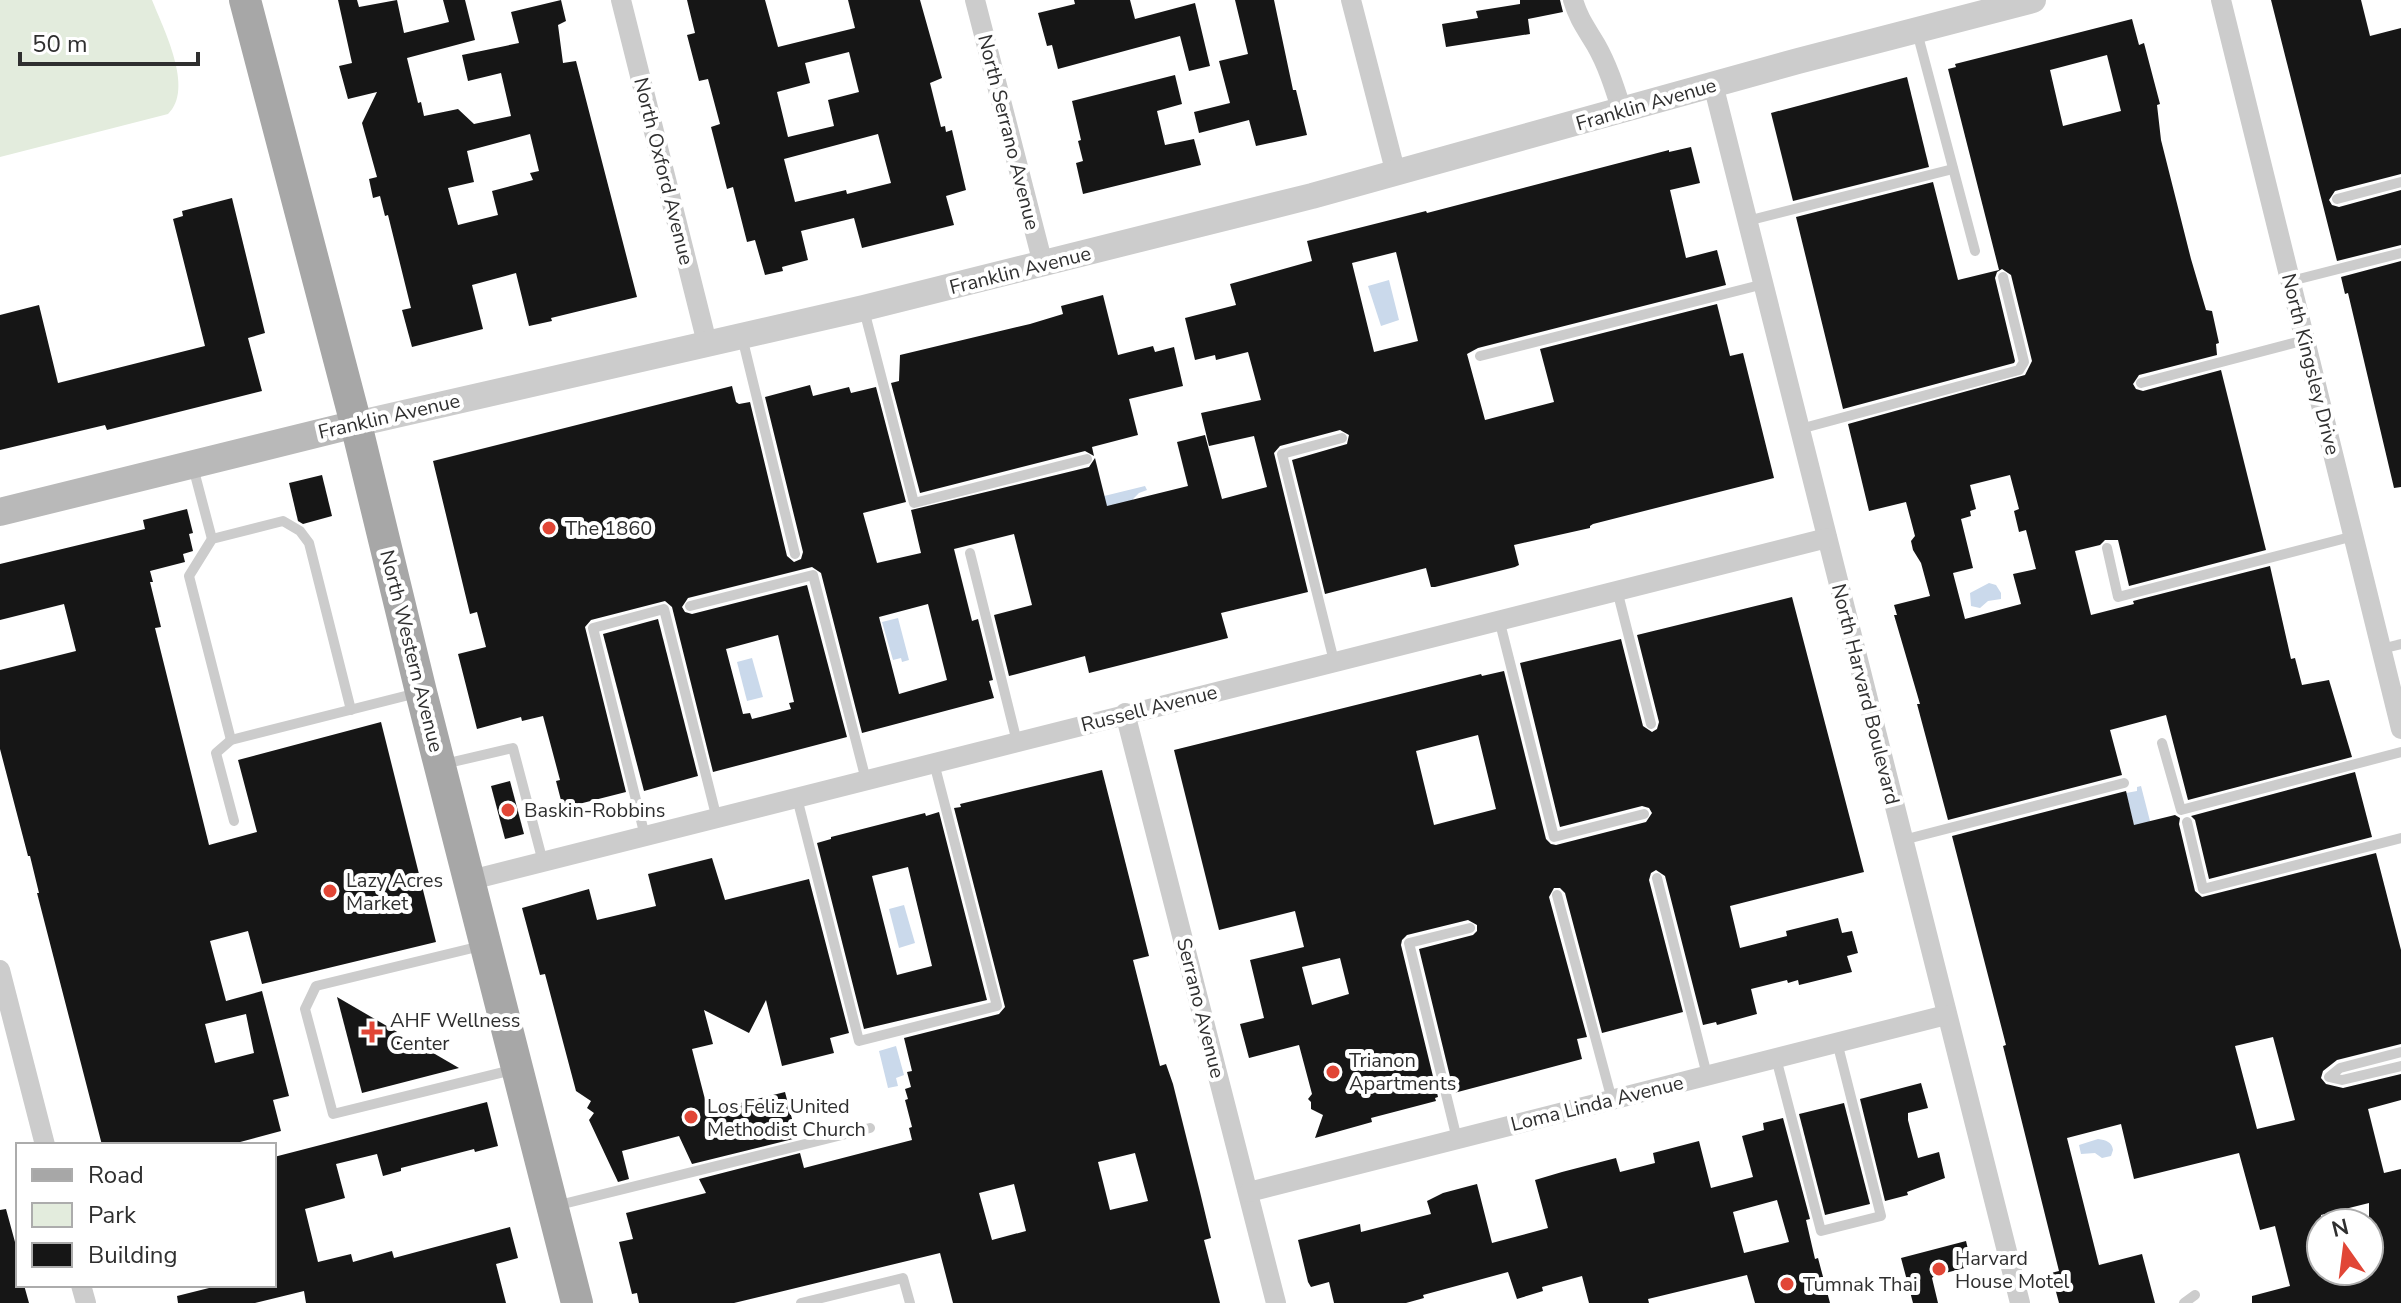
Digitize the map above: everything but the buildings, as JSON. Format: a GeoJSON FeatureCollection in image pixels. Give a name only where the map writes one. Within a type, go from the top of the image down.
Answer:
{"type":"FeatureCollection","features":[{"type":"Feature","properties":{"kind":"main road","name":"North Western Avenue"},"geometry":{"type":"LineString","coordinates":[[245,0],[356,424],[577,1303]]}},
{"type":"Feature","properties":{"kind":"main road","name":"Franklin Avenue"},"geometry":{"type":"LineString","coordinates":[[0,512],[356,424]]}},
{"type":"Feature","properties":{"kind":"street","name":"North Oxford Avenue"},"geometry":{"type":"LineString","coordinates":[[621,0],[707,343]]}},
{"type":"Feature","properties":{"kind":"street","name":"North Serrano Avenue"},"geometry":{"type":"LineString","coordinates":[[975,0],[1043,264]]}},
{"type":"Feature","properties":{"kind":"street"},"geometry":{"type":"LineString","coordinates":[[1351,0],[1396,174]]}},
{"type":"Feature","properties":{"kind":"street"},"geometry":{"type":"LineString","coordinates":[[1573,0],[1579,21],[1608,68],[1622,111]]}},
{"type":"Feature","properties":{"kind":"street","name":"Franklin Avenue"},"geometry":{"type":"LineString","coordinates":[[356,424],[1043,264],[1396,174],[1713,84],[2033,0]]}},
{"type":"Feature","properties":{"kind":"street","name":"North Kingsley Drive"},"geometry":{"type":"LineString","coordinates":[[2221,0],[2354,536],[2391,646],[2400,718]]}},
{"type":"Feature","properties":{"kind":"street","name":"North Harvard Boulevard"},"geometry":{"type":"LineString","coordinates":[[1713,84],[2020,1303]]}},
{"type":"Feature","properties":{"kind":"street","name":"Russell Avenue"},"geometry":{"type":"LineString","coordinates":[[471,880],[1827,538]]}},
{"type":"Feature","properties":{"kind":"street","name":"Serrano Avenue"},"geometry":{"type":"LineString","coordinates":[[1125,713],[1276,1303]]}},
{"type":"Feature","properties":{"kind":"street"},"geometry":{"type":"LineString","coordinates":[[0,970],[44,1143]]}},
{"type":"Feature","properties":{"kind":"street","name":"Loma Linda Avenue"},"geometry":{"type":"LineString","coordinates":[[1249,1192],[1946,1015]]}},
{"type":"Feature","properties":{"kind":"lane"},"geometry":{"type":"LineString","coordinates":[[1917,30],[1975,251]]}},
{"type":"Feature","properties":{"kind":"lane"},"geometry":{"type":"LineString","coordinates":[[1747,221],[1953,169]]}},
{"type":"Feature","properties":{"kind":"lane"},"geometry":{"type":"LineString","coordinates":[[2337,199],[2401,182]]}},
{"type":"Feature","properties":{"kind":"lane"},"geometry":{"type":"LineString","coordinates":[[2291,281],[2401,253]]}},
{"type":"Feature","properties":{"kind":"lane"},"geometry":{"type":"LineString","coordinates":[[1800,429],[2019,370],[2024,362],[2003,277]]}},
{"type":"Feature","properties":{"kind":"lane"},"geometry":{"type":"LineString","coordinates":[[1480,356],[1764,284]]}},
{"type":"Feature","properties":{"kind":"lane"},"geometry":{"type":"LineString","coordinates":[[864,308],[914,503],[1087,459]]}},
{"type":"Feature","properties":{"kind":"lane"},"geometry":{"type":"LineString","coordinates":[[741,335],[795,554]]}},
{"type":"Feature","properties":{"kind":"lane"},"geometry":{"type":"LineString","coordinates":[[2141,383],[2305,340]]}},
{"type":"Feature","properties":{"kind":"lane"},"geometry":{"type":"LineString","coordinates":[[1334,661],[1282,454],[1342,438]]}},
{"type":"Feature","properties":{"kind":"lane"},"geometry":{"type":"LineString","coordinates":[[192,465],[212,539]]}},
{"type":"Feature","properties":{"kind":"lane"},"geometry":{"type":"LineString","coordinates":[[231,740],[189,576],[212,539],[283,521],[300,531],[309,543],[351,710]]}},
{"type":"Feature","properties":{"kind":"lane"},"geometry":{"type":"LineString","coordinates":[[2107,548],[2118,597],[2354,536]]}},
{"type":"Feature","properties":{"kind":"lane"},"geometry":{"type":"LineString","coordinates":[[970,553],[1017,742]]}},
{"type":"Feature","properties":{"kind":"lane"},"geometry":{"type":"LineString","coordinates":[[690,606],[813,575],[866,780]]}},
{"type":"Feature","properties":{"kind":"lane"},"geometry":{"type":"LineString","coordinates":[[1617,590],[1651,724]]}},
{"type":"Feature","properties":{"kind":"lane"},"geometry":{"type":"LineString","coordinates":[[645,836],[593,628],[664,609],[717,819]]}},
{"type":"Feature","properties":{"kind":"lane"},"geometry":{"type":"LineString","coordinates":[[1499,619],[1554,837],[1644,814]]}},
{"type":"Feature","properties":{"kind":"lane"},"geometry":{"type":"LineString","coordinates":[[234,821],[216,753],[231,740],[421,692]]}},
{"type":"Feature","properties":{"kind":"lane"},"geometry":{"type":"LineString","coordinates":[[2162,743],[2181,810],[2401,752]]}},
{"type":"Feature","properties":{"kind":"lane"},"geometry":{"type":"LineString","coordinates":[[441,765],[513,748],[543,862]]}},
{"type":"Feature","properties":{"kind":"lane"},"geometry":{"type":"LineString","coordinates":[[797,798],[859,1041],[997,1006],[934,763]]}},
{"type":"Feature","properties":{"kind":"lane"},"geometry":{"type":"LineString","coordinates":[[1903,840],[2124,783]]}},
{"type":"Feature","properties":{"kind":"lane"},"geometry":{"type":"LineString","coordinates":[[2187,822],[2203,889],[2401,838]]}},
{"type":"Feature","properties":{"kind":"lane"},"geometry":{"type":"LineString","coordinates":[[1657,878],[1707,1075]]}},
{"type":"Feature","properties":{"kind":"lane"},"geometry":{"type":"LineString","coordinates":[[1557,895],[1612,1100]]}},
{"type":"Feature","properties":{"kind":"lane"},"geometry":{"type":"LineString","coordinates":[[1457,1139],[1409,943],[1470,928]]}},
{"type":"Feature","properties":{"kind":"lane"},"geometry":{"type":"LineString","coordinates":[[487,945],[316,986],[305,1009],[333,1114],[519,1068]]}},
{"type":"Feature","properties":{"kind":"lane"},"geometry":{"type":"LineString","coordinates":[[1776,1058],[1821,1231],[1866,1220],[1881,1216],[1837,1042]]}},
{"type":"Feature","properties":{"kind":"lane"},"geometry":{"type":"LineString","coordinates":[[2401,1052],[2340,1068],[2329,1077],[2342,1080],[2401,1066]]}},
{"type":"Feature","properties":{"kind":"lane"},"geometry":{"type":"LineString","coordinates":[[553,1206],[870,1128]]}},
{"type":"Feature","properties":{"kind":"lane"},"geometry":{"type":"LineString","coordinates":[[801,1303],[903,1278],[910,1303]]}},
{"type":"Feature","properties":{"kind":"lane"},"geometry":{"type":"LineString","coordinates":[[2184,1303],[2195,1295]]}},
{"type":"Feature","properties":{"kind":"green space"},"geometry":{"type":"Polygon","coordinates":[[[0,0],[152,0],[178,74],[176,103],[168,114],[0,157],[0,0]]]}},
{"type":"Feature","properties":{"kind":"water"},"geometry":{"type":"Polygon","coordinates":[[[1389,280],[1399,320],[1381,326],[1368,286],[1389,280]]]}},
{"type":"Feature","properties":{"kind":"water"},"geometry":{"type":"Polygon","coordinates":[[[1145,486],[1147,490],[1133,499],[1136,512],[1110,519],[1107,506],[1100,497],[1145,486]]]}},
{"type":"Feature","properties":{"kind":"water"},"geometry":{"type":"Polygon","coordinates":[[[1989,583],[1996,585],[2001,599],[1988,601],[1980,608],[1971,606],[1970,593],[1989,583]]]}},
{"type":"Feature","properties":{"kind":"water"},"geometry":{"type":"Polygon","coordinates":[[[898,618],[909,660],[902,662],[901,658],[893,660],[882,622],[898,618]]]}},
{"type":"Feature","properties":{"kind":"water"},"geometry":{"type":"Polygon","coordinates":[[[752,658],[763,697],[747,701],[737,662],[752,658]]]}},
{"type":"Feature","properties":{"kind":"water"},"geometry":{"type":"Polygon","coordinates":[[[2141,786],[2151,825],[2135,829],[2126,793],[2137,791],[2137,787],[2141,786]]]}},
{"type":"Feature","properties":{"kind":"water"},"geometry":{"type":"Polygon","coordinates":[[[904,905],[915,943],[899,948],[889,909],[904,905]]]}},
{"type":"Feature","properties":{"kind":"water"},"geometry":{"type":"Polygon","coordinates":[[[896,1046],[904,1075],[896,1078],[898,1086],[888,1088],[879,1051],[896,1046]]]}},
{"type":"Feature","properties":{"kind":"water"},"geometry":{"type":"Polygon","coordinates":[[[2098,1139],[2111,1145],[2111,1156],[2102,1158],[2095,1153],[2081,1154],[2079,1145],[2098,1139]]]}},
{"type":"Feature","properties":{"kind":"place","name":"The 1860"},"geometry":{"type":"Point","coordinates":[549,528]}},
{"type":"Feature","properties":{"kind":"place","name":"Baskin-Robbins"},"geometry":{"type":"Point","coordinates":[508,810]}},
{"type":"Feature","properties":{"kind":"place","name":"Lazy Acres Market"},"geometry":{"type":"Point","coordinates":[330,891]}},
{"type":"Feature","properties":{"kind":"place","name":"AHF Wellness Center"},"geometry":{"type":"Point","coordinates":[372,1032]}},
{"type":"Feature","properties":{"kind":"place","name":"Trianon Apartments"},"geometry":{"type":"Point","coordinates":[1333,1072]}},
{"type":"Feature","properties":{"kind":"place","name":"Los Feliz United Methodist Church"},"geometry":{"type":"Point","coordinates":[691,1117]}},
{"type":"Feature","properties":{"kind":"place","name":"Harvard House Motel"},"geometry":{"type":"Point","coordinates":[1939,1269]}},
{"type":"Feature","properties":{"kind":"place","name":"Tumnak Thai"},"geometry":{"type":"Point","coordinates":[1787,1284]}}]}
